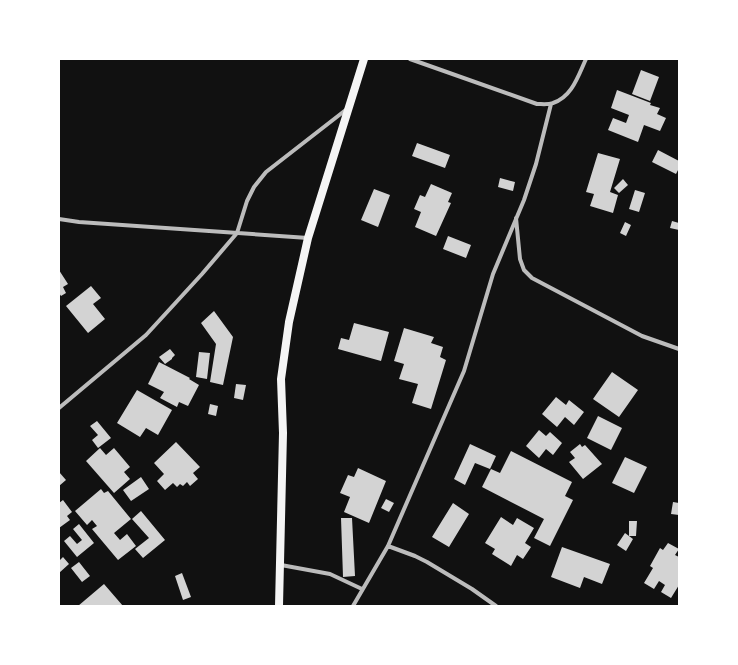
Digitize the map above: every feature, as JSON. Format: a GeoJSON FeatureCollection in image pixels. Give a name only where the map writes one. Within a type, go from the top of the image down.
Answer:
{"type":"FeatureCollection","features":[{"type":"Feature","properties":{"kind":"main road"},"geometry":{"type":"LineString","coordinates":[[279,606],[283,433],[281,379],[289,322],[308,238],[364,59]]}},
{"type":"Feature","properties":{"kind":"street"},"geometry":{"type":"LineString","coordinates":[[410,59],[537,104],[551,104],[564,98],[574,86],[586,59]]}},
{"type":"Feature","properties":{"kind":"street"},"geometry":{"type":"LineString","coordinates":[[353,606],[388,546],[464,370],[494,274],[524,200],[536,164],[551,104]]}},
{"type":"Feature","properties":{"kind":"street"},"geometry":{"type":"LineString","coordinates":[[59,408],[121,358],[146,335],[202,274],[237,233],[247,201],[254,187],[266,172],[348,108]]}},
{"type":"Feature","properties":{"kind":"street"},"geometry":{"type":"LineString","coordinates":[[516,217],[520,259],[524,270],[532,278],[642,336],[679,349]]}},
{"type":"Feature","properties":{"kind":"street"},"geometry":{"type":"LineString","coordinates":[[59,219],[79,222],[308,238]]}},
{"type":"Feature","properties":{"kind":"street"},"geometry":{"type":"LineString","coordinates":[[388,546],[427,562],[472,589],[496,606]]}},
{"type":"Feature","properties":{"kind":"street"},"geometry":{"type":"LineString","coordinates":[[281,565],[330,574],[362,589]]}},
{"type":"Feature","properties":{"kind":"building"},"geometry":{"type":"Polygon","coordinates":[[[641,70],[659,77],[650,101],[632,94],[641,70]]]}},
{"type":"Feature","properties":{"kind":"building"},"geometry":{"type":"Polygon","coordinates":[[[617,90],[660,108],[657,114],[666,118],[660,131],[644,125],[638,142],[608,130],[613,118],[626,123],[629,115],[611,108],[617,90]]]}},
{"type":"Feature","properties":{"kind":"building"},"geometry":{"type":"Polygon","coordinates":[[[417,143],[450,155],[445,168],[412,156],[417,143]]]}},
{"type":"Feature","properties":{"kind":"building"},"geometry":{"type":"Polygon","coordinates":[[[658,150],[679,161],[679,168],[676,174],[652,162],[658,150]]]}},
{"type":"Feature","properties":{"kind":"building"},"geometry":{"type":"Polygon","coordinates":[[[598,153],[620,159],[610,192],[618,195],[613,213],[590,206],[594,194],[586,192],[598,153]]]}},
{"type":"Feature","properties":{"kind":"building"},"geometry":{"type":"Polygon","coordinates":[[[500,178],[515,182],[513,191],[498,187],[500,178]]]}},
{"type":"Feature","properties":{"kind":"building"},"geometry":{"type":"Polygon","coordinates":[[[623,179],[628,185],[619,193],[614,188],[623,179]]]}},
{"type":"Feature","properties":{"kind":"building"},"geometry":{"type":"Polygon","coordinates":[[[431,184],[452,193],[448,202],[451,203],[436,236],[415,227],[421,212],[414,209],[420,195],[425,197],[431,184]]]}},
{"type":"Feature","properties":{"kind":"building"},"geometry":{"type":"Polygon","coordinates":[[[374,189],[390,195],[378,227],[361,220],[374,189]]]}},
{"type":"Feature","properties":{"kind":"building"},"geometry":{"type":"Polygon","coordinates":[[[635,190],[645,193],[639,212],[629,209],[635,190]]]}},
{"type":"Feature","properties":{"kind":"building"},"geometry":{"type":"Polygon","coordinates":[[[672,221],[679,223],[679,230],[670,228],[672,221]]]}},
{"type":"Feature","properties":{"kind":"building"},"geometry":{"type":"Polygon","coordinates":[[[625,222],[631,225],[626,236],[620,233],[625,222]]]}},
{"type":"Feature","properties":{"kind":"building"},"geometry":{"type":"Polygon","coordinates":[[[448,236],[471,245],[466,258],[443,249],[448,236]]]}},
{"type":"Feature","properties":{"kind":"building"},"geometry":{"type":"Polygon","coordinates":[[[59,270],[68,284],[63,287],[66,293],[61,296],[59,293],[59,270]]]}},
{"type":"Feature","properties":{"kind":"building"},"geometry":{"type":"Polygon","coordinates":[[[91,286],[101,298],[93,304],[105,319],[88,333],[66,306],[91,286]]]}},
{"type":"Feature","properties":{"kind":"building"},"geometry":{"type":"Polygon","coordinates":[[[214,311],[233,337],[223,385],[210,382],[216,344],[201,323],[214,311]]]}},
{"type":"Feature","properties":{"kind":"building"},"geometry":{"type":"Polygon","coordinates":[[[354,323],[389,332],[381,361],[338,349],[341,338],[349,340],[354,323]]]}},
{"type":"Feature","properties":{"kind":"building"},"geometry":{"type":"Polygon","coordinates":[[[404,328],[434,337],[431,343],[443,347],[440,357],[446,360],[431,409],[412,403],[418,384],[399,379],[404,364],[394,361],[404,328]]]}},
{"type":"Feature","properties":{"kind":"building"},"geometry":{"type":"Polygon","coordinates":[[[170,349],[175,355],[165,364],[159,357],[170,349]]]}},
{"type":"Feature","properties":{"kind":"building"},"geometry":{"type":"Polygon","coordinates":[[[199,352],[210,353],[207,379],[196,377],[199,352]]]}},
{"type":"Feature","properties":{"kind":"building"},"geometry":{"type":"Polygon","coordinates":[[[159,362],[190,378],[189,379],[199,385],[188,406],[179,402],[177,407],[160,398],[164,392],[148,384],[159,362]]]}},
{"type":"Feature","properties":{"kind":"building"},"geometry":{"type":"Polygon","coordinates":[[[612,372],[638,390],[619,417],[593,399],[612,372]]]}},
{"type":"Feature","properties":{"kind":"building"},"geometry":{"type":"Polygon","coordinates":[[[236,384],[246,385],[243,400],[234,398],[236,384]]]}},
{"type":"Feature","properties":{"kind":"building"},"geometry":{"type":"Polygon","coordinates":[[[137,390],[172,410],[158,435],[146,428],[140,437],[117,423],[137,390]]]}},
{"type":"Feature","properties":{"kind":"building"},"geometry":{"type":"Polygon","coordinates":[[[556,397],[566,405],[569,400],[584,412],[574,425],[565,417],[557,427],[542,414],[556,397]]]}},
{"type":"Feature","properties":{"kind":"building"},"geometry":{"type":"Polygon","coordinates":[[[210,404],[218,406],[216,416],[208,414],[210,404]]]}},
{"type":"Feature","properties":{"kind":"building"},"geometry":{"type":"Polygon","coordinates":[[[598,416],[622,428],[611,450],[587,438],[598,416]]]}},
{"type":"Feature","properties":{"kind":"building"},"geometry":{"type":"Polygon","coordinates":[[[97,421],[111,438],[98,448],[92,440],[98,435],[90,426],[97,421]]]}},
{"type":"Feature","properties":{"kind":"building"},"geometry":{"type":"Polygon","coordinates":[[[539,430],[546,436],[550,432],[562,443],[553,455],[546,449],[539,458],[526,446],[539,430]]]}},
{"type":"Feature","properties":{"kind":"building"},"geometry":{"type":"Polygon","coordinates":[[[176,442],[200,467],[193,473],[198,479],[190,486],[187,482],[183,486],[180,484],[177,487],[173,483],[165,490],[157,481],[164,474],[154,463],[176,442]]]}},
{"type":"Feature","properties":{"kind":"building"},"geometry":{"type":"Polygon","coordinates":[[[470,444],[496,456],[490,469],[475,463],[465,485],[454,479],[470,444]]]}},
{"type":"Feature","properties":{"kind":"building"},"geometry":{"type":"Polygon","coordinates":[[[580,444],[582,447],[585,445],[602,464],[583,479],[569,462],[575,458],[570,452],[580,444]]]}},
{"type":"Feature","properties":{"kind":"building"},"geometry":{"type":"Polygon","coordinates":[[[100,448],[106,455],[114,448],[130,467],[124,472],[130,479],[114,493],[86,461],[100,448]]]}},
{"type":"Feature","properties":{"kind":"building"},"geometry":{"type":"Polygon","coordinates":[[[511,451],[572,482],[565,496],[573,500],[550,546],[534,538],[544,519],[482,487],[491,469],[500,473],[511,451]]]}},
{"type":"Feature","properties":{"kind":"building"},"geometry":{"type":"Polygon","coordinates":[[[625,457],[647,467],[634,493],[612,483],[625,457]]]}},
{"type":"Feature","properties":{"kind":"building"},"geometry":{"type":"Polygon","coordinates":[[[358,468],[386,481],[369,523],[344,512],[350,497],[340,493],[348,475],[354,477],[358,468]]]}},
{"type":"Feature","properties":{"kind":"building"},"geometry":{"type":"Polygon","coordinates":[[[59,472],[66,480],[59,486],[59,472]]]}},
{"type":"Feature","properties":{"kind":"building"},"geometry":{"type":"Polygon","coordinates":[[[141,477],[149,489],[131,501],[123,490],[141,477]]]}},
{"type":"Feature","properties":{"kind":"building"},"geometry":{"type":"Polygon","coordinates":[[[101,489],[104,493],[108,491],[131,519],[114,533],[120,540],[127,534],[136,546],[118,560],[92,529],[97,526],[92,520],[87,525],[75,511],[101,489]]]}},
{"type":"Feature","properties":{"kind":"building"},"geometry":{"type":"Polygon","coordinates":[[[386,499],[394,503],[389,512],[381,508],[386,499]]]}},
{"type":"Feature","properties":{"kind":"building"},"geometry":{"type":"Polygon","coordinates":[[[63,500],[72,512],[67,516],[70,520],[59,528],[59,503],[63,500]]]}},
{"type":"Feature","properties":{"kind":"building"},"geometry":{"type":"Polygon","coordinates":[[[673,502],[679,503],[679,515],[671,514],[673,502]]]}},
{"type":"Feature","properties":{"kind":"building"},"geometry":{"type":"Polygon","coordinates":[[[453,503],[469,514],[449,547],[432,537],[453,503]]]}},
{"type":"Feature","properties":{"kind":"building"},"geometry":{"type":"Polygon","coordinates":[[[141,511],[165,540],[143,558],[135,549],[149,538],[132,519],[141,511]]]}},
{"type":"Feature","properties":{"kind":"building"},"geometry":{"type":"Polygon","coordinates":[[[501,517],[513,525],[517,518],[534,528],[525,543],[531,547],[523,559],[517,555],[511,566],[492,554],[495,549],[485,543],[501,517]]]}},
{"type":"Feature","properties":{"kind":"building"},"geometry":{"type":"Polygon","coordinates":[[[341,518],[352,518],[355,576],[343,577],[341,518]]]}},
{"type":"Feature","properties":{"kind":"building"},"geometry":{"type":"Polygon","coordinates":[[[629,521],[637,521],[636,536],[629,536],[629,521]]]}},
{"type":"Feature","properties":{"kind":"building"},"geometry":{"type":"Polygon","coordinates":[[[79,524],[94,543],[77,557],[64,541],[70,536],[77,544],[82,540],[73,529],[79,524]]]}},
{"type":"Feature","properties":{"kind":"building"},"geometry":{"type":"Polygon","coordinates":[[[625,533],[633,539],[626,551],[617,545],[625,533]]]}},
{"type":"Feature","properties":{"kind":"building"},"geometry":{"type":"Polygon","coordinates":[[[668,543],[679,549],[675,555],[679,557],[679,585],[671,598],[661,592],[665,585],[659,581],[654,589],[644,583],[653,568],[650,566],[660,548],[663,550],[668,543]]]}},
{"type":"Feature","properties":{"kind":"building"},"geometry":{"type":"Polygon","coordinates":[[[562,547],[610,564],[602,584],[584,577],[580,588],[551,577],[562,547]]]}},
{"type":"Feature","properties":{"kind":"building"},"geometry":{"type":"Polygon","coordinates":[[[63,557],[69,564],[59,573],[59,561],[63,557]]]}},
{"type":"Feature","properties":{"kind":"building"},"geometry":{"type":"Polygon","coordinates":[[[79,562],[90,576],[82,582],[71,568],[79,562]]]}},
{"type":"Feature","properties":{"kind":"building"},"geometry":{"type":"Polygon","coordinates":[[[182,573],[191,597],[183,600],[175,576],[182,573]]]}},
{"type":"Feature","properties":{"kind":"building"},"geometry":{"type":"Polygon","coordinates":[[[104,584],[123,606],[78,606],[104,584]]]}}]}
